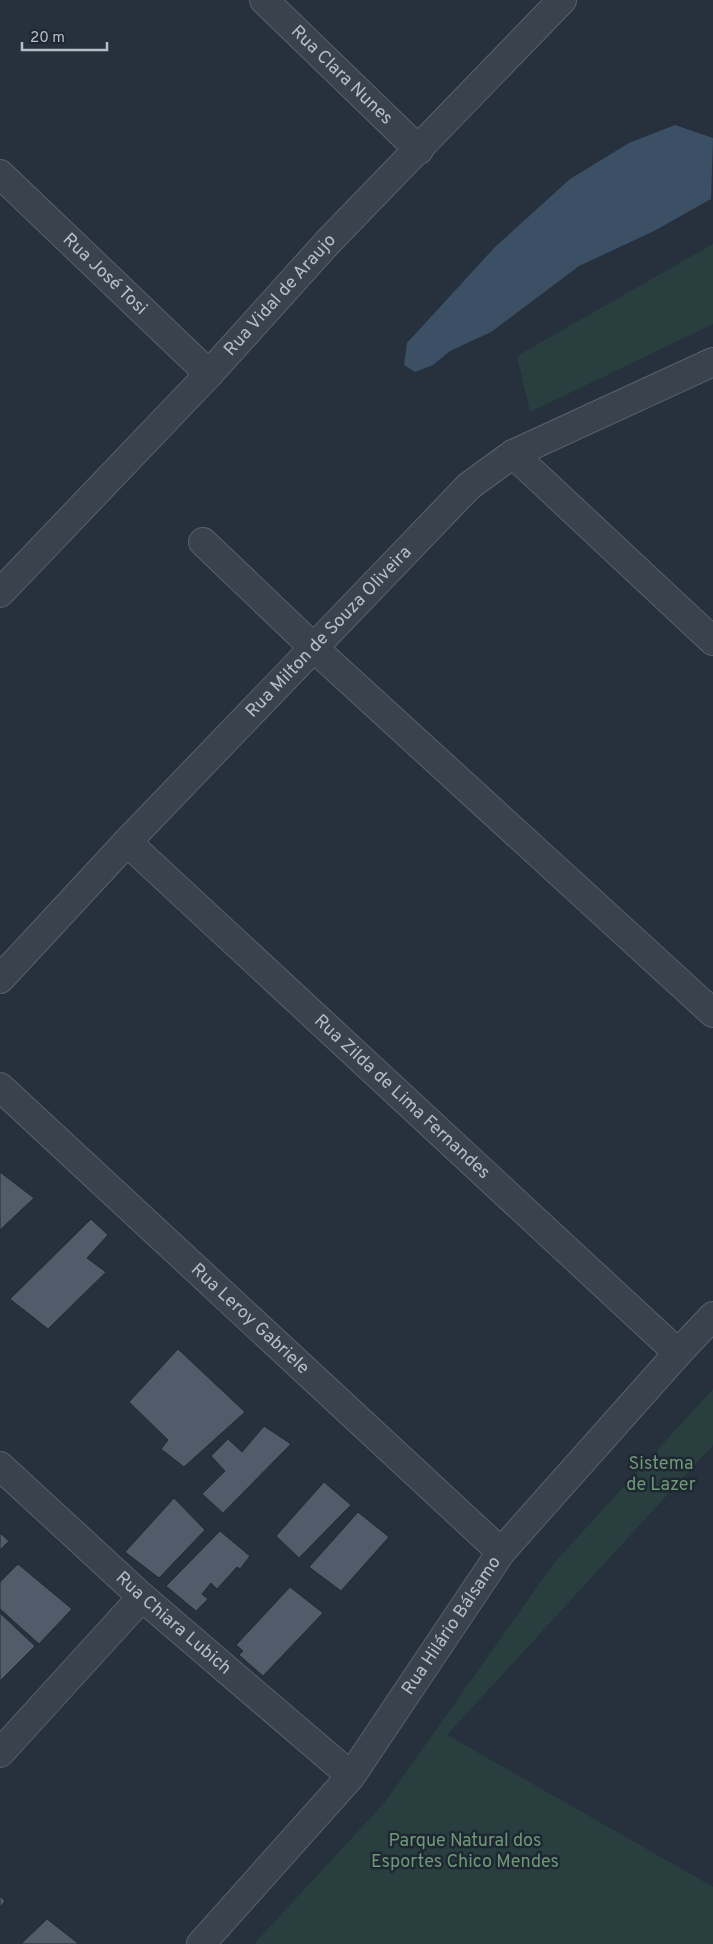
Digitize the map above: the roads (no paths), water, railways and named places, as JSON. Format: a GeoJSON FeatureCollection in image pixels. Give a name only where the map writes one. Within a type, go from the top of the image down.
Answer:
{"type":"FeatureCollection","features":[{"type":"Feature","properties":{"kind":"street","name":"Rua Clara Nunes"},"geometry":{"type":"LineString","coordinates":[[264,0],[419,150]]}},
{"type":"Feature","properties":{"kind":"street","name":"Rua Vidal de Araujo"},"geometry":{"type":"LineString","coordinates":[[0,593],[209,374],[327,244],[562,0]]}},
{"type":"Feature","properties":{"kind":"street","name":"Rua José Tosi"},"geometry":{"type":"LineString","coordinates":[[0,174],[209,374]]}},
{"type":"Feature","properties":{"kind":"street","name":"Rua Milton de Souza Oliveira"},"geometry":{"type":"LineString","coordinates":[[0,979],[127,842],[469,486],[513,454],[713,362]]}},
{"type":"Feature","properties":{"kind":"street"},"geometry":{"type":"LineString","coordinates":[[513,454],[713,641]]}},
{"type":"Feature","properties":{"kind":"street"},"geometry":{"type":"LineString","coordinates":[[203,542],[314,648],[713,1013]]}},
{"type":"Feature","properties":{"kind":"street","name":"Rua Zilda de Lima Fernandes"},"geometry":{"type":"LineString","coordinates":[[127,842],[678,1353]]}},
{"type":"Feature","properties":{"kind":"street","name":"Rua Leroy Gabriele"},"geometry":{"type":"LineString","coordinates":[[0,1088],[501,1552]]}},
{"type":"Feature","properties":{"kind":"street","name":"Rua Hilário Bálsamo"},"geometry":{"type":"LineString","coordinates":[[201,1944],[351,1776],[501,1552],[713,1316]]}},
{"type":"Feature","properties":{"kind":"street","name":"Rua Chiara Lubich"},"geometry":{"type":"LineString","coordinates":[[0,1466],[142,1597],[351,1776]]}},
{"type":"Feature","properties":{"kind":"street"},"geometry":{"type":"LineString","coordinates":[[0,1754],[142,1597]]}},
{"type":"Feature","properties":{"kind":"water"},"geometry":{"type":"Polygon","coordinates":[[[675,125],[713,138],[711,199],[654,231],[579,266],[491,332],[450,351],[433,365],[415,372],[404,365],[407,343],[495,247],[570,179],[629,143],[675,125]]]}},
{"type":"Feature","properties":{"kind":"park label","name":"Sistema de Lazer"},"geometry":{"type":"Point","coordinates":[661,1474]}},
{"type":"Feature","properties":{"kind":"park label","name":"Parque Natural dos Esportes Chico Mendes"},"geometry":{"type":"Point","coordinates":[465,1851]}}]}
